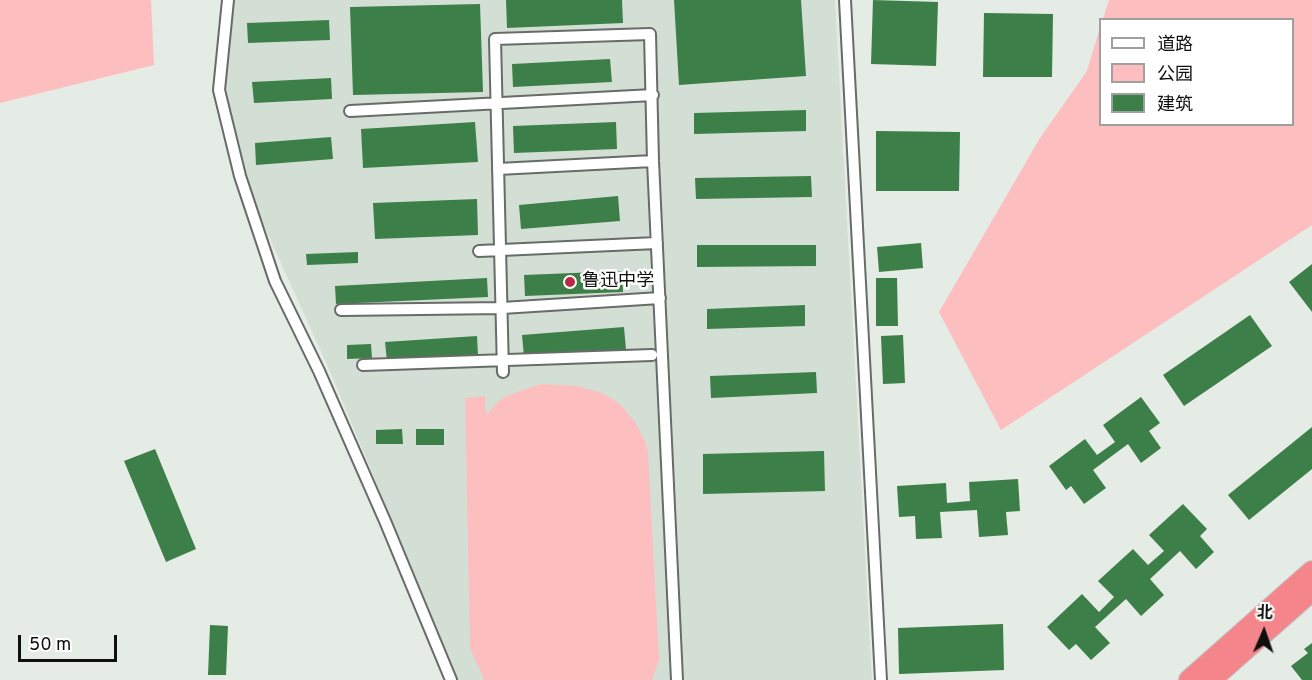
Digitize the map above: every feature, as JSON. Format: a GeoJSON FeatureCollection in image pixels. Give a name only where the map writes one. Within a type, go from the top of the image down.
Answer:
{"type":"FeatureCollection","features":[{"type":"Feature","properties":{"kind":"highway"},"geometry":{"type":"LineString","coordinates":[[1189,680],[1312,572]]}},
{"type":"Feature","properties":{"kind":"highway"},"geometry":{"type":"LineString","coordinates":[[1211,680],[1312,591]]}},
{"type":"Feature","properties":{"kind":"street"},"geometry":{"type":"LineString","coordinates":[[228,0],[219,90],[238,170],[275,281],[324,382],[451,680]]}},
{"type":"Feature","properties":{"kind":"street"},"geometry":{"type":"LineString","coordinates":[[845,0],[882,680]]}},
{"type":"Feature","properties":{"kind":"street"},"geometry":{"type":"LineString","coordinates":[[503,372],[495,39],[650,34],[653,161],[677,680]]}},
{"type":"Feature","properties":{"kind":"street"},"geometry":{"type":"LineString","coordinates":[[350,111],[653,95]]}},
{"type":"Feature","properties":{"kind":"street"},"geometry":{"type":"LineString","coordinates":[[498,169],[653,161]]}},
{"type":"Feature","properties":{"kind":"street"},"geometry":{"type":"LineString","coordinates":[[479,251],[657,243]]}},
{"type":"Feature","properties":{"kind":"street"},"geometry":{"type":"LineString","coordinates":[[341,310],[502,308],[660,298]]}},
{"type":"Feature","properties":{"kind":"street"},"geometry":{"type":"LineString","coordinates":[[363,365],[652,355]]}},
{"type":"Feature","properties":{"kind":"shaded area","name":"鲁迅中学"},"geometry":{"type":"Polygon","coordinates":[[[235,0],[835,0],[872,680],[458,680],[332,376],[247,188],[228,130],[224,68],[235,0]]]}},
{"type":"Feature","properties":{"kind":"green space"},"geometry":{"type":"Polygon","coordinates":[[[0,0],[151,0],[154,65],[0,103],[0,0]]]}},
{"type":"Feature","properties":{"kind":"green space"},"geometry":{"type":"Polygon","coordinates":[[[1109,0],[1312,0],[1312,225],[1001,430],[939,312],[1040,138],[1087,71],[1099,31],[1099,126],[1294,126],[1294,18],[1103,18],[1109,0]]]}},
{"type":"Feature","properties":{"kind":"green space"},"geometry":{"type":"Polygon","coordinates":[[[541,384],[577,386],[602,393],[619,403],[635,422],[645,441],[648,453],[659,660],[652,680],[484,680],[470,648],[465,398],[485,396],[486,415],[506,396],[541,384]]]}},
{"type":"Feature","properties":{"kind":"building"},"geometry":{"type":"Polygon","coordinates":[[[506,0],[622,0],[623,23],[507,28],[506,0]]]}},
{"type":"Feature","properties":{"kind":"building"},"geometry":{"type":"Polygon","coordinates":[[[674,0],[801,0],[806,76],[679,85],[674,0]]]}},
{"type":"Feature","properties":{"kind":"building"},"geometry":{"type":"Polygon","coordinates":[[[873,0],[938,2],[936,66],[871,64],[873,0]]]}},
{"type":"Feature","properties":{"kind":"building"},"geometry":{"type":"Polygon","coordinates":[[[480,4],[483,92],[353,95],[350,7],[480,4]]]}},
{"type":"Feature","properties":{"kind":"building"},"geometry":{"type":"Polygon","coordinates":[[[984,13],[1053,14],[1052,77],[983,77],[984,13]]]}},
{"type":"Feature","properties":{"kind":"building"},"geometry":{"type":"Polygon","coordinates":[[[329,20],[330,40],[248,43],[247,23],[329,20]]]}},
{"type":"Feature","properties":{"kind":"building"},"geometry":{"type":"Polygon","coordinates":[[[610,59],[612,82],[513,87],[512,64],[610,59]]]}},
{"type":"Feature","properties":{"kind":"building"},"geometry":{"type":"Polygon","coordinates":[[[331,78],[332,99],[254,103],[252,82],[331,78]]]}},
{"type":"Feature","properties":{"kind":"building"},"geometry":{"type":"Polygon","coordinates":[[[806,110],[806,131],[694,134],[694,113],[806,110]]]}},
{"type":"Feature","properties":{"kind":"building"},"geometry":{"type":"Polygon","coordinates":[[[475,122],[478,162],[363,168],[361,129],[475,122]]]}},
{"type":"Feature","properties":{"kind":"building"},"geometry":{"type":"Polygon","coordinates":[[[616,122],[617,149],[514,153],[513,126],[616,122]]]}},
{"type":"Feature","properties":{"kind":"building"},"geometry":{"type":"Polygon","coordinates":[[[876,131],[960,132],[959,191],[876,191],[876,131]]]}},
{"type":"Feature","properties":{"kind":"building"},"geometry":{"type":"Polygon","coordinates":[[[331,137],[333,159],[256,165],[255,143],[331,137]]]}},
{"type":"Feature","properties":{"kind":"building"},"geometry":{"type":"Polygon","coordinates":[[[811,176],[812,197],[696,199],[695,178],[811,176]]]}},
{"type":"Feature","properties":{"kind":"building"},"geometry":{"type":"Polygon","coordinates":[[[618,196],[620,221],[521,229],[519,205],[618,196]]]}},
{"type":"Feature","properties":{"kind":"building"},"geometry":{"type":"Polygon","coordinates":[[[477,199],[478,235],[375,239],[373,203],[477,199]]]}},
{"type":"Feature","properties":{"kind":"building"},"geometry":{"type":"Polygon","coordinates":[[[921,243],[923,268],[879,272],[877,247],[921,243]]]}},
{"type":"Feature","properties":{"kind":"building"},"geometry":{"type":"Polygon","coordinates":[[[697,245],[816,245],[816,266],[697,267],[697,245]]]}},
{"type":"Feature","properties":{"kind":"building"},"geometry":{"type":"Polygon","coordinates":[[[358,252],[358,263],[307,265],[306,254],[358,252]]]}},
{"type":"Feature","properties":{"kind":"building"},"geometry":{"type":"Polygon","coordinates":[[[1312,264],[1312,312],[1289,282],[1312,264]]]}},
{"type":"Feature","properties":{"kind":"building"},"geometry":{"type":"Polygon","coordinates":[[[622,271],[623,292],[525,296],[524,275],[622,271]]]}},
{"type":"Feature","properties":{"kind":"building"},"geometry":{"type":"Polygon","coordinates":[[[487,278],[488,297],[336,304],[335,286],[487,278]]]}},
{"type":"Feature","properties":{"kind":"building"},"geometry":{"type":"Polygon","coordinates":[[[876,278],[897,278],[898,326],[876,326],[876,278]]]}},
{"type":"Feature","properties":{"kind":"building"},"geometry":{"type":"Polygon","coordinates":[[[805,305],[805,326],[707,329],[707,309],[805,305]]]}},
{"type":"Feature","properties":{"kind":"building"},"geometry":{"type":"Polygon","coordinates":[[[1250,315],[1272,346],[1184,406],[1163,375],[1250,315]]]}},
{"type":"Feature","properties":{"kind":"building"},"geometry":{"type":"Polygon","coordinates":[[[624,327],[626,350],[524,357],[522,335],[624,327]]]}},
{"type":"Feature","properties":{"kind":"building"},"geometry":{"type":"Polygon","coordinates":[[[903,335],[905,383],[883,384],[881,336],[903,335]]]}},
{"type":"Feature","properties":{"kind":"building"},"geometry":{"type":"Polygon","coordinates":[[[477,336],[478,355],[387,361],[385,342],[477,336]]]}},
{"type":"Feature","properties":{"kind":"building"},"geometry":{"type":"Polygon","coordinates":[[[371,344],[372,358],[347,359],[347,345],[371,344]]]}},
{"type":"Feature","properties":{"kind":"building"},"geometry":{"type":"Polygon","coordinates":[[[816,372],[817,393],[711,398],[710,376],[816,372]]]}},
{"type":"Feature","properties":{"kind":"building"},"geometry":{"type":"Polygon","coordinates":[[[1141,397],[1160,423],[1149,431],[1161,448],[1141,463],[1128,444],[1093,470],[1106,488],[1084,504],[1071,486],[1066,490],[1049,466],[1085,439],[1097,455],[1115,442],[1103,425],[1141,397]]]}},
{"type":"Feature","properties":{"kind":"building"},"geometry":{"type":"Polygon","coordinates":[[[1312,427],[1312,469],[1249,520],[1228,495],[1312,427]]]}},
{"type":"Feature","properties":{"kind":"building"},"geometry":{"type":"Polygon","coordinates":[[[402,429],[403,444],[376,444],[376,430],[402,429]]]}},
{"type":"Feature","properties":{"kind":"building"},"geometry":{"type":"Polygon","coordinates":[[[416,429],[444,429],[444,445],[416,445],[416,429]]]}},
{"type":"Feature","properties":{"kind":"building"},"geometry":{"type":"Polygon","coordinates":[[[155,449],[196,549],[166,562],[124,461],[155,449]]]}},
{"type":"Feature","properties":{"kind":"building"},"geometry":{"type":"Polygon","coordinates":[[[824,451],[825,491],[703,494],[703,454],[824,451]]]}},
{"type":"Feature","properties":{"kind":"building"},"geometry":{"type":"Polygon","coordinates":[[[1018,479],[1020,511],[1006,512],[1008,535],[979,537],[977,510],[940,512],[942,538],[916,539],[915,516],[899,517],[897,486],[946,483],[947,503],[970,501],[969,482],[1018,479]]]}},
{"type":"Feature","properties":{"kind":"building"},"geometry":{"type":"Polygon","coordinates":[[[1183,504],[1207,529],[1200,536],[1214,552],[1196,569],[1180,551],[1150,579],[1164,595],[1141,616],[1126,599],[1095,627],[1110,643],[1091,660],[1076,644],[1069,650],[1047,627],[1082,594],[1099,612],[1114,597],[1098,581],[1133,549],[1148,565],[1164,551],[1149,535],[1183,504]]]}},
{"type":"Feature","properties":{"kind":"building"},"geometry":{"type":"Polygon","coordinates":[[[1003,624],[1004,670],[899,674],[898,628],[1003,624]]]}},
{"type":"Feature","properties":{"kind":"building"},"geometry":{"type":"Polygon","coordinates":[[[210,625],[228,626],[226,675],[208,675],[210,625]]]}},
{"type":"Feature","properties":{"kind":"building"},"geometry":{"type":"Polygon","coordinates":[[[1312,643],[1312,680],[1302,680],[1291,666],[1308,653],[1304,649],[1312,643]]]}},
{"type":"Feature","properties":{"kind":"place","name":"鲁迅中学"},"geometry":{"type":"Point","coordinates":[570,282]}}]}
